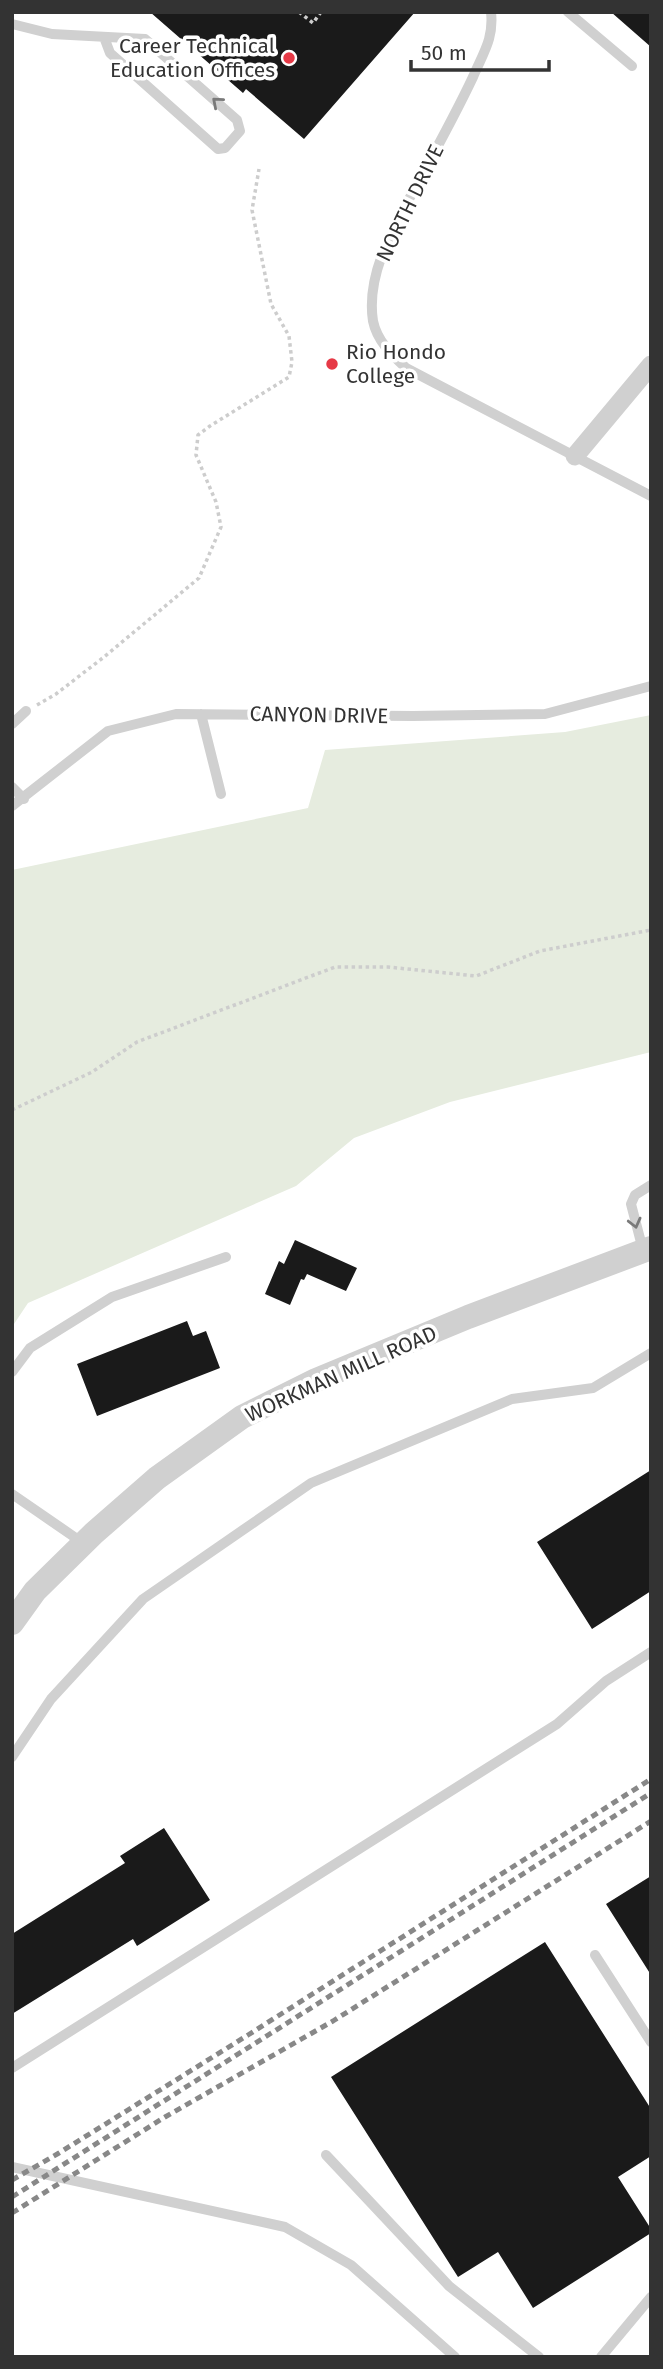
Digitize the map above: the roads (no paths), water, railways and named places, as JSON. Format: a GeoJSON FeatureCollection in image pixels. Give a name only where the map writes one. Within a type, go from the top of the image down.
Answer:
{"type":"FeatureCollection","features":[{"type":"Feature","properties":{"kind":"street"},"geometry":{"type":"LineString","coordinates":[[575,456],[651,365]]}},
{"type":"Feature","properties":{"kind":"street","name":"WORKMAN MILL ROAD"},"geometry":{"type":"LineString","coordinates":[[12,1623],[34,1591],[83,1544],[157,1478],[242,1417],[329,1375],[468,1317],[647,1249]]}},
{"type":"Feature","properties":{"kind":"lane","name":"NORTH DRIVE"},"geometry":{"type":"LineString","coordinates":[[491,12],[492,34],[463,99],[395,227],[377,270],[373,323],[385,348],[406,368],[651,496]]}},
{"type":"Feature","properties":{"kind":"lane"},"geometry":{"type":"LineString","coordinates":[[568,12],[632,66]]}},
{"type":"Feature","properties":{"kind":"lane"},"geometry":{"type":"LineString","coordinates":[[12,24],[52,34],[145,39],[237,120],[240,131],[225,148],[218,149],[110,53],[104,37]]}},
{"type":"Feature","properties":{"kind":"lane","name":"CANYON DRIVE"},"geometry":{"type":"LineString","coordinates":[[12,806],[108,731],[176,714],[545,714],[651,686]]}},
{"type":"Feature","properties":{"kind":"lane"},"geometry":{"type":"LineString","coordinates":[[12,724],[26,711]]}},
{"type":"Feature","properties":{"kind":"lane"},"geometry":{"type":"LineString","coordinates":[[201,714],[221,794]]}},
{"type":"Feature","properties":{"kind":"lane"},"geometry":{"type":"LineString","coordinates":[[12,787],[24,799]]}},
{"type":"Feature","properties":{"kind":"lane"},"geometry":{"type":"LineString","coordinates":[[647,1249],[633,1219],[631,1204],[635,1195],[651,1185]]}},
{"type":"Feature","properties":{"kind":"lane"},"geometry":{"type":"LineString","coordinates":[[12,1372],[30,1348],[112,1297],[226,1257]]}},
{"type":"Feature","properties":{"kind":"lane"},"geometry":{"type":"LineString","coordinates":[[12,1757],[51,1699],[143,1599],[311,1483],[512,1399],[593,1388],[651,1353]]}},
{"type":"Feature","properties":{"kind":"lane"},"geometry":{"type":"LineString","coordinates":[[12,1494],[83,1544]]}},
{"type":"Feature","properties":{"kind":"lane"},"geometry":{"type":"LineString","coordinates":[[12,2068],[557,1724],[606,1682],[651,1652]]}},
{"type":"Feature","properties":{"kind":"lane"},"geometry":{"type":"LineString","coordinates":[[595,1955],[651,2042]]}},
{"type":"Feature","properties":{"kind":"lane"},"geometry":{"type":"LineString","coordinates":[[326,2155],[449,2286],[539,2357]]}},
{"type":"Feature","properties":{"kind":"lane"},"geometry":{"type":"LineString","coordinates":[[12,2167],[285,2227],[351,2265],[455,2357]]}},
{"type":"Feature","properties":{"kind":"lane"},"geometry":{"type":"LineString","coordinates":[[601,2357],[651,2297]]}},
{"type":"Feature","properties":{"kind":"railway"},"geometry":{"type":"LineString","coordinates":[[12,2180],[248,2035],[651,1779]]}},
{"type":"Feature","properties":{"kind":"railway"},"geometry":{"type":"LineString","coordinates":[[12,2197],[651,1793]]}},
{"type":"Feature","properties":{"kind":"railway"},"geometry":{"type":"LineString","coordinates":[[12,2213],[165,2117],[333,2021],[651,1821]]}},
{"type":"Feature","properties":{"kind":"place","name":"Career Technical Education Offices"},"geometry":{"type":"Point","coordinates":[289,58]}},
{"type":"Feature","properties":{"kind":"place","name":"Rio Hondo College"},"geometry":{"type":"Point","coordinates":[332,364]}}]}
